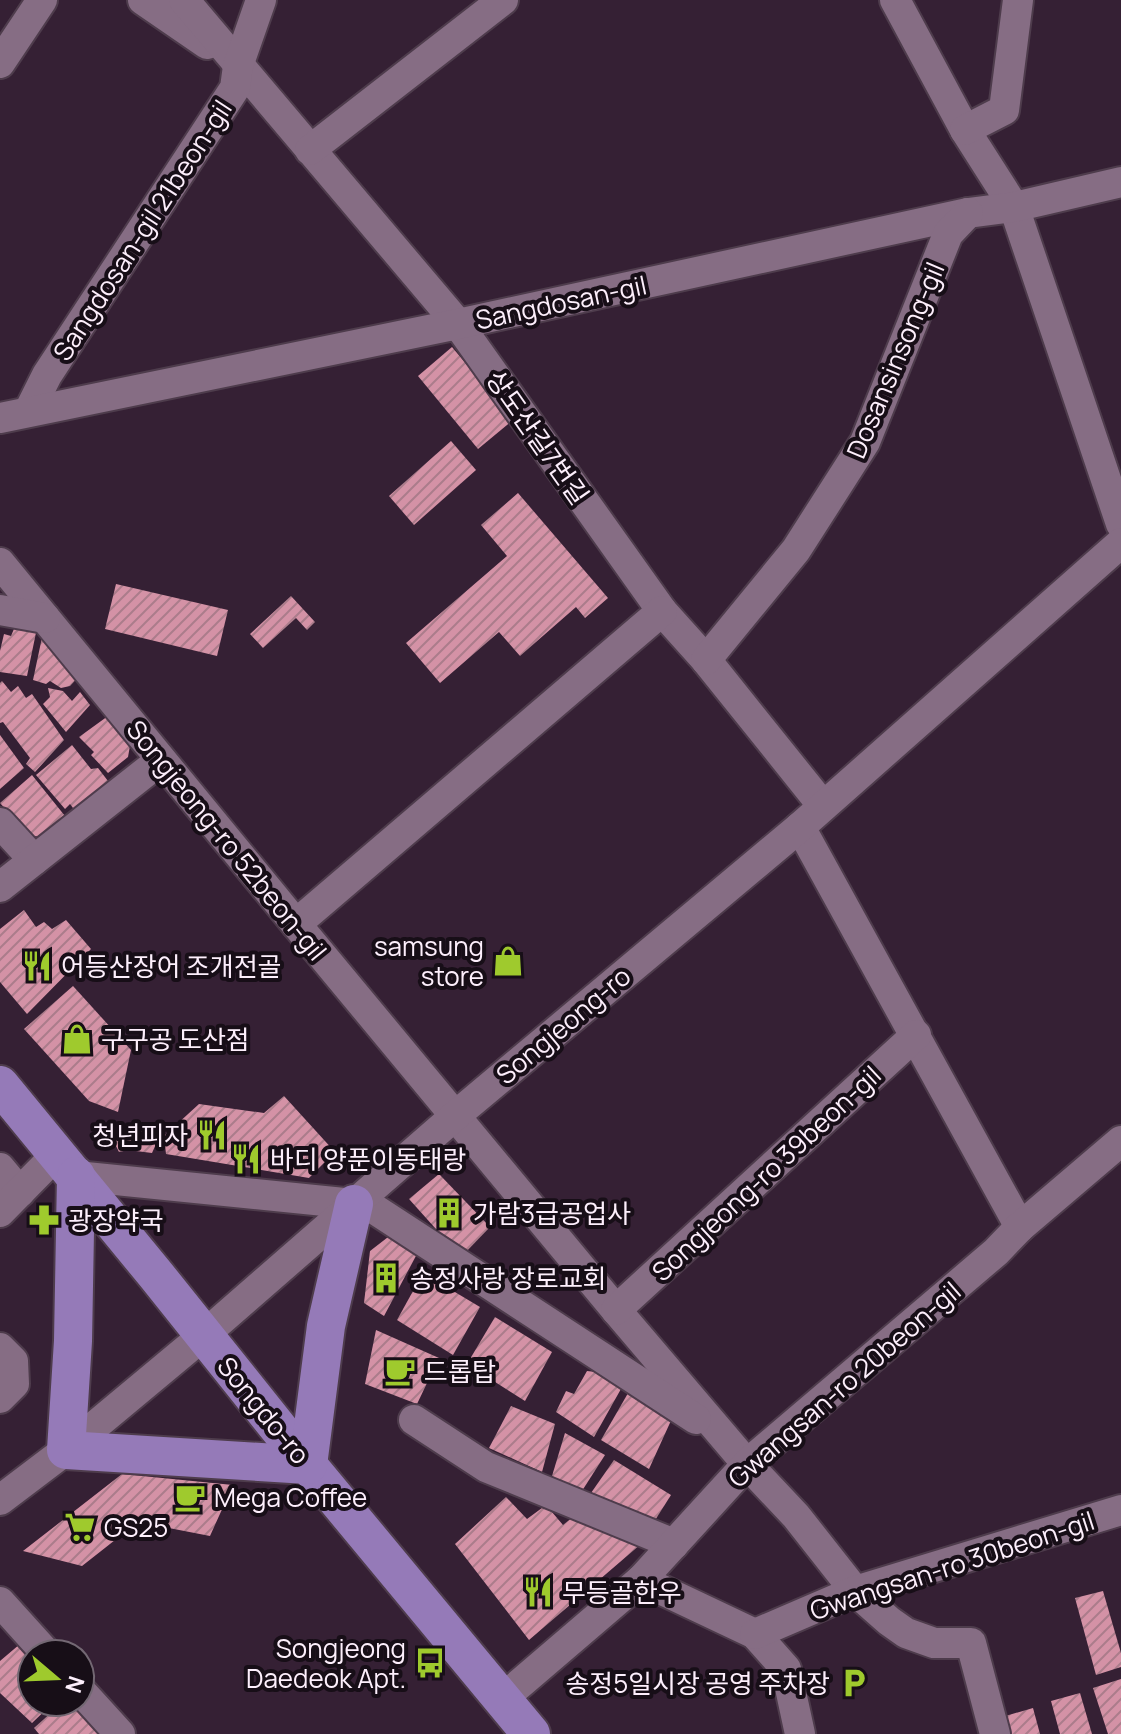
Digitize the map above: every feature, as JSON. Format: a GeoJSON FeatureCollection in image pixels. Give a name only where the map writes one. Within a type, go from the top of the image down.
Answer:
{"type":"FeatureCollection","features":[{"type":"Feature","properties":{"kind":"main road","name":"Songdo-ro"},"geometry":{"type":"LineString","coordinates":[[0,1085],[531,1734]]}},
{"type":"Feature","properties":{"kind":"main road"},"geometry":{"type":"LineString","coordinates":[[67,1165],[73,1341],[66,1450],[308,1465],[326,1326],[356,1201]]}},
{"type":"Feature","properties":{"kind":"street"},"geometry":{"type":"LineString","coordinates":[[0,63],[42,0]]}},
{"type":"Feature","properties":{"kind":"street"},"geometry":{"type":"LineString","coordinates":[[143,0],[238,66]]}},
{"type":"Feature","properties":{"kind":"street","name":"상도산길7번길"},"geometry":{"type":"LineString","coordinates":[[184,0],[458,324],[662,611],[706,660],[823,806]]}},
{"type":"Feature","properties":{"kind":"street","name":"Sangdosan-gil 21beon-gil"},"geometry":{"type":"LineString","coordinates":[[29,411],[47,375],[235,88],[238,66],[261,0]]}},
{"type":"Feature","properties":{"kind":"street"},"geometry":{"type":"LineString","coordinates":[[310,150],[503,0]]}},
{"type":"Feature","properties":{"kind":"street"},"geometry":{"type":"LineString","coordinates":[[895,0],[965,130],[1014,207],[1121,524]]}},
{"type":"Feature","properties":{"kind":"street"},"geometry":{"type":"LineString","coordinates":[[965,130],[1004,110],[1019,1]]}},
{"type":"Feature","properties":{"kind":"street","name":"Sangdosan-gil"},"geometry":{"type":"LineString","coordinates":[[0,418],[458,324],[968,213],[1014,207],[1121,182]]}},
{"type":"Feature","properties":{"kind":"street","name":"Dosansinsong-gil"},"geometry":{"type":"LineString","coordinates":[[706,660],[796,550],[865,442],[948,234],[968,213]]}},
{"type":"Feature","properties":{"kind":"street","name":"Songjeong-ro"},"geometry":{"type":"LineString","coordinates":[[0,1500],[66,1450],[204,1335],[455,1116],[800,827],[1121,543]]}},
{"type":"Feature","properties":{"kind":"street","name":"Songjeong-ro 52beon-gil"},"geometry":{"type":"LineString","coordinates":[[0,563],[724,1438]]}},
{"type":"Feature","properties":{"kind":"street"},"geometry":{"type":"LineString","coordinates":[[0,610],[45,618]]}},
{"type":"Feature","properties":{"kind":"street"},"geometry":{"type":"LineString","coordinates":[[296,924],[662,611]]}},
{"type":"Feature","properties":{"kind":"street"},"geometry":{"type":"LineString","coordinates":[[0,887],[161,760]]}},
{"type":"Feature","properties":{"kind":"street"},"geometry":{"type":"LineString","coordinates":[[0,823],[34,860]]}},
{"type":"Feature","properties":{"kind":"street"},"geometry":{"type":"LineString","coordinates":[[800,827],[1020,1227]]}},
{"type":"Feature","properties":{"kind":"street","name":"Songjeong-ro 39beon-gil"},"geometry":{"type":"LineString","coordinates":[[616,1310],[916,1035]]}},
{"type":"Feature","properties":{"kind":"street","name":"Gwangsan-ro 20beon-gil"},"geometry":{"type":"LineString","coordinates":[[502,1699],[641,1580],[747,1464],[1121,1141]]}},
{"type":"Feature","properties":{"kind":"street"},"geometry":{"type":"LineString","coordinates":[[0,1168],[10,1202],[67,1165],[356,1201],[724,1438],[796,1516],[855,1591],[906,1633],[934,1643],[971,1643],[995,1734]]}},
{"type":"Feature","properties":{"kind":"street"},"geometry":{"type":"LineString","coordinates":[[0,1348],[13,1361],[14,1384],[0,1398]]}},
{"type":"Feature","properties":{"kind":"street"},"geometry":{"type":"LineString","coordinates":[[414,1420],[486,1467],[674,1544]]}},
{"type":"Feature","properties":{"kind":"street","name":"Gwangsan-ro 30beon-gil"},"geometry":{"type":"LineString","coordinates":[[755,1634],[855,1591],[1121,1510]]}},
{"type":"Feature","properties":{"kind":"street"},"geometry":{"type":"LineString","coordinates":[[641,1580],[755,1634],[786,1669],[800,1734]]}},
{"type":"Feature","properties":{"kind":"street"},"geometry":{"type":"LineString","coordinates":[[0,1602],[33,1638]]}},
{"type":"Feature","properties":{"kind":"street"},"geometry":{"type":"LineString","coordinates":[[96,1708],[120,1734]]}},
{"type":"Feature","properties":{"kind":"building"},"geometry":{"type":"Polygon","coordinates":[[[452,347],[513,420],[478,449],[418,376],[452,347]]]}},
{"type":"Feature","properties":{"kind":"building"},"geometry":{"type":"Polygon","coordinates":[[[451,441],[476,470],[414,525],[389,496],[451,441]]]}},
{"type":"Feature","properties":{"kind":"building"},"geometry":{"type":"Polygon","coordinates":[[[518,493],[608,598],[585,618],[576,607],[520,656],[499,632],[440,683],[406,643],[507,556],[481,525],[518,493]]]}},
{"type":"Feature","properties":{"kind":"building"},"geometry":{"type":"Polygon","coordinates":[[[116,584],[228,610],[217,656],[105,629],[116,584]]]}},
{"type":"Feature","properties":{"kind":"building"},"geometry":{"type":"Polygon","coordinates":[[[291,596],[315,622],[307,630],[296,618],[263,648],[250,634],[291,596]]]}},
{"type":"Feature","properties":{"kind":"building"},"geometry":{"type":"Polygon","coordinates":[[[16,624],[37,628],[27,676],[0,672],[4,634],[11,636],[16,624]]]}},
{"type":"Feature","properties":{"kind":"building"},"geometry":{"type":"Polygon","coordinates":[[[44,628],[83,672],[70,686],[61,688],[50,681],[46,684],[33,680],[44,628]]]}},
{"type":"Feature","properties":{"kind":"building"},"geometry":{"type":"Polygon","coordinates":[[[2,681],[11,692],[18,686],[26,698],[32,694],[64,740],[35,772],[26,764],[30,758],[3,722],[0,723],[2,681]]]}},
{"type":"Feature","properties":{"kind":"building"},"geometry":{"type":"Polygon","coordinates":[[[48,688],[63,691],[72,701],[80,692],[90,705],[66,732],[43,704],[50,697],[48,688]]]}},
{"type":"Feature","properties":{"kind":"building"},"geometry":{"type":"Polygon","coordinates":[[[108,716],[131,740],[128,757],[108,773],[79,737],[108,716]]]}},
{"type":"Feature","properties":{"kind":"building"},"geometry":{"type":"Polygon","coordinates":[[[0,735],[24,768],[0,789],[0,735]]]}},
{"type":"Feature","properties":{"kind":"building"},"geometry":{"type":"Polygon","coordinates":[[[72,745],[91,769],[98,768],[108,781],[76,812],[70,804],[65,809],[36,775],[72,745]]]}},
{"type":"Feature","properties":{"kind":"building"},"geometry":{"type":"Polygon","coordinates":[[[32,775],[65,816],[41,839],[36,836],[32,838],[0,803],[32,775]]]}},
{"type":"Feature","properties":{"kind":"building","name":"어등산장어 조개전골"},"geometry":{"type":"Polygon","coordinates":[[[24,910],[36,927],[44,922],[52,929],[66,920],[91,949],[27,1014],[0,982],[0,929],[24,910]]]}},
{"type":"Feature","properties":{"kind":"building","name":"구구공 도산점"},"geometry":{"type":"Polygon","coordinates":[[[73,986],[131,1050],[118,1112],[89,1101],[24,1029],[73,986]]]}},
{"type":"Feature","properties":{"kind":"building"},"geometry":{"type":"Polygon","coordinates":[[[284,1096],[335,1152],[309,1178],[166,1154],[164,1136],[199,1104],[264,1113],[284,1096]]]}},
{"type":"Feature","properties":{"kind":"building"},"geometry":{"type":"Polygon","coordinates":[[[130,1125],[157,1128],[160,1135],[152,1153],[119,1152],[112,1138],[122,1134],[120,1128],[130,1125]]]}},
{"type":"Feature","properties":{"kind":"building","name":"가람3급공업사"},"geometry":{"type":"Polygon","coordinates":[[[439,1174],[490,1227],[461,1257],[409,1199],[439,1174]]]}},
{"type":"Feature","properties":{"kind":"building","name":"송정사랑 장로교회"},"geometry":{"type":"Polygon","coordinates":[[[392,1234],[418,1252],[384,1316],[364,1303],[370,1251],[392,1234]]]}},
{"type":"Feature","properties":{"kind":"building"},"geometry":{"type":"Polygon","coordinates":[[[423,1273],[480,1307],[453,1355],[397,1320],[423,1273]]]}},
{"type":"Feature","properties":{"kind":"building"},"geometry":{"type":"Polygon","coordinates":[[[495,1317],[552,1352],[525,1401],[467,1364],[495,1317]]]}},
{"type":"Feature","properties":{"kind":"building","name":"드롭탑"},"geometry":{"type":"Polygon","coordinates":[[[376,1330],[439,1358],[417,1404],[365,1384],[376,1330]]]}},
{"type":"Feature","properties":{"kind":"building"},"geometry":{"type":"Polygon","coordinates":[[[600,1366],[626,1380],[594,1437],[556,1412],[566,1391],[574,1394],[587,1371],[596,1372],[600,1366]]]}},
{"type":"Feature","properties":{"kind":"building"},"geometry":{"type":"Polygon","coordinates":[[[631,1388],[674,1414],[649,1469],[601,1440],[631,1388]]]}},
{"type":"Feature","properties":{"kind":"building"},"geometry":{"type":"Polygon","coordinates":[[[511,1406],[555,1424],[542,1472],[489,1448],[511,1406]]]}},
{"type":"Feature","properties":{"kind":"building"},"geometry":{"type":"Polygon","coordinates":[[[565,1433],[605,1455],[580,1494],[552,1476],[565,1433]]]}},
{"type":"Feature","properties":{"kind":"building"},"geometry":{"type":"Polygon","coordinates":[[[614,1460],[671,1495],[652,1525],[591,1493],[614,1460]]]}},
{"type":"Feature","properties":{"kind":"building"},"geometry":{"type":"Polygon","coordinates":[[[122,1474],[233,1485],[210,1536],[138,1522],[82,1566],[23,1551],[122,1474]]]}},
{"type":"Feature","properties":{"kind":"building","name":"무등골한우"},"geometry":{"type":"Polygon","coordinates":[[[506,1497],[527,1519],[546,1505],[563,1525],[579,1512],[641,1544],[529,1640],[455,1544],[506,1497]]]}},
{"type":"Feature","properties":{"kind":"building"},"geometry":{"type":"Polygon","coordinates":[[[1103,1591],[1121,1653],[1121,1667],[1096,1675],[1075,1598],[1103,1591]]]}},
{"type":"Feature","properties":{"kind":"building"},"geometry":{"type":"Polygon","coordinates":[[[16,1647],[16,1708],[0,1693],[0,1661],[16,1647]]]}},
{"type":"Feature","properties":{"kind":"building"},"geometry":{"type":"Polygon","coordinates":[[[1121,1679],[1121,1734],[1108,1734],[1093,1688],[1121,1679]]]}},
{"type":"Feature","properties":{"kind":"building"},"geometry":{"type":"Polygon","coordinates":[[[1080,1693],[1092,1734],[1060,1734],[1051,1701],[1080,1693]]]}},
{"type":"Feature","properties":{"kind":"building"},"geometry":{"type":"Polygon","coordinates":[[[1033,1708],[1040,1734],[1007,1734],[1002,1717],[1033,1708]]]}},
{"type":"Feature","properties":{"kind":"building"},"geometry":{"type":"Polygon","coordinates":[[[45,1718],[86,1718],[101,1734],[39,1734],[34,1728],[45,1718]]]}},
{"type":"Feature","properties":{"kind":"place","name":"samsung store"},"geometry":{"type":"Point","coordinates":[508,961]}},
{"type":"Feature","properties":{"kind":"place","name":"어등산장어 조개전골"},"geometry":{"type":"Point","coordinates":[37,966]}},
{"type":"Feature","properties":{"kind":"place","name":"구구공 도산점"},"geometry":{"type":"Point","coordinates":[77,1039]}},
{"type":"Feature","properties":{"kind":"place","name":"청년피자"},"geometry":{"type":"Point","coordinates":[212,1135]}},
{"type":"Feature","properties":{"kind":"place","name":"바디 양푼이동태랑"},"geometry":{"type":"Point","coordinates":[246,1159]}},
{"type":"Feature","properties":{"kind":"place","name":"가람3급공업사"},"geometry":{"type":"Point","coordinates":[449,1213]}},
{"type":"Feature","properties":{"kind":"place","name":"광장약국"},"geometry":{"type":"Point","coordinates":[44,1220]}},
{"type":"Feature","properties":{"kind":"place","name":"송정사랑 장로교회"},"geometry":{"type":"Point","coordinates":[386,1278]}},
{"type":"Feature","properties":{"kind":"place","name":"드롭탑"},"geometry":{"type":"Point","coordinates":[400,1371]}},
{"type":"Feature","properties":{"kind":"place","name":"Mega Coffee"},"geometry":{"type":"Point","coordinates":[190,1497]}},
{"type":"Feature","properties":{"kind":"place","name":"GS25"},"geometry":{"type":"Point","coordinates":[80,1527]}},
{"type":"Feature","properties":{"kind":"place","name":"무등골한우"},"geometry":{"type":"Point","coordinates":[538,1592]}},
{"type":"Feature","properties":{"kind":"place","name":"Songjeong Daedeok Apt."},"geometry":{"type":"Point","coordinates":[430,1663]}},
{"type":"Feature","properties":{"kind":"place","name":"송정5일시장 공영 주차장"},"geometry":{"type":"Point","coordinates":[854,1683]}}]}
